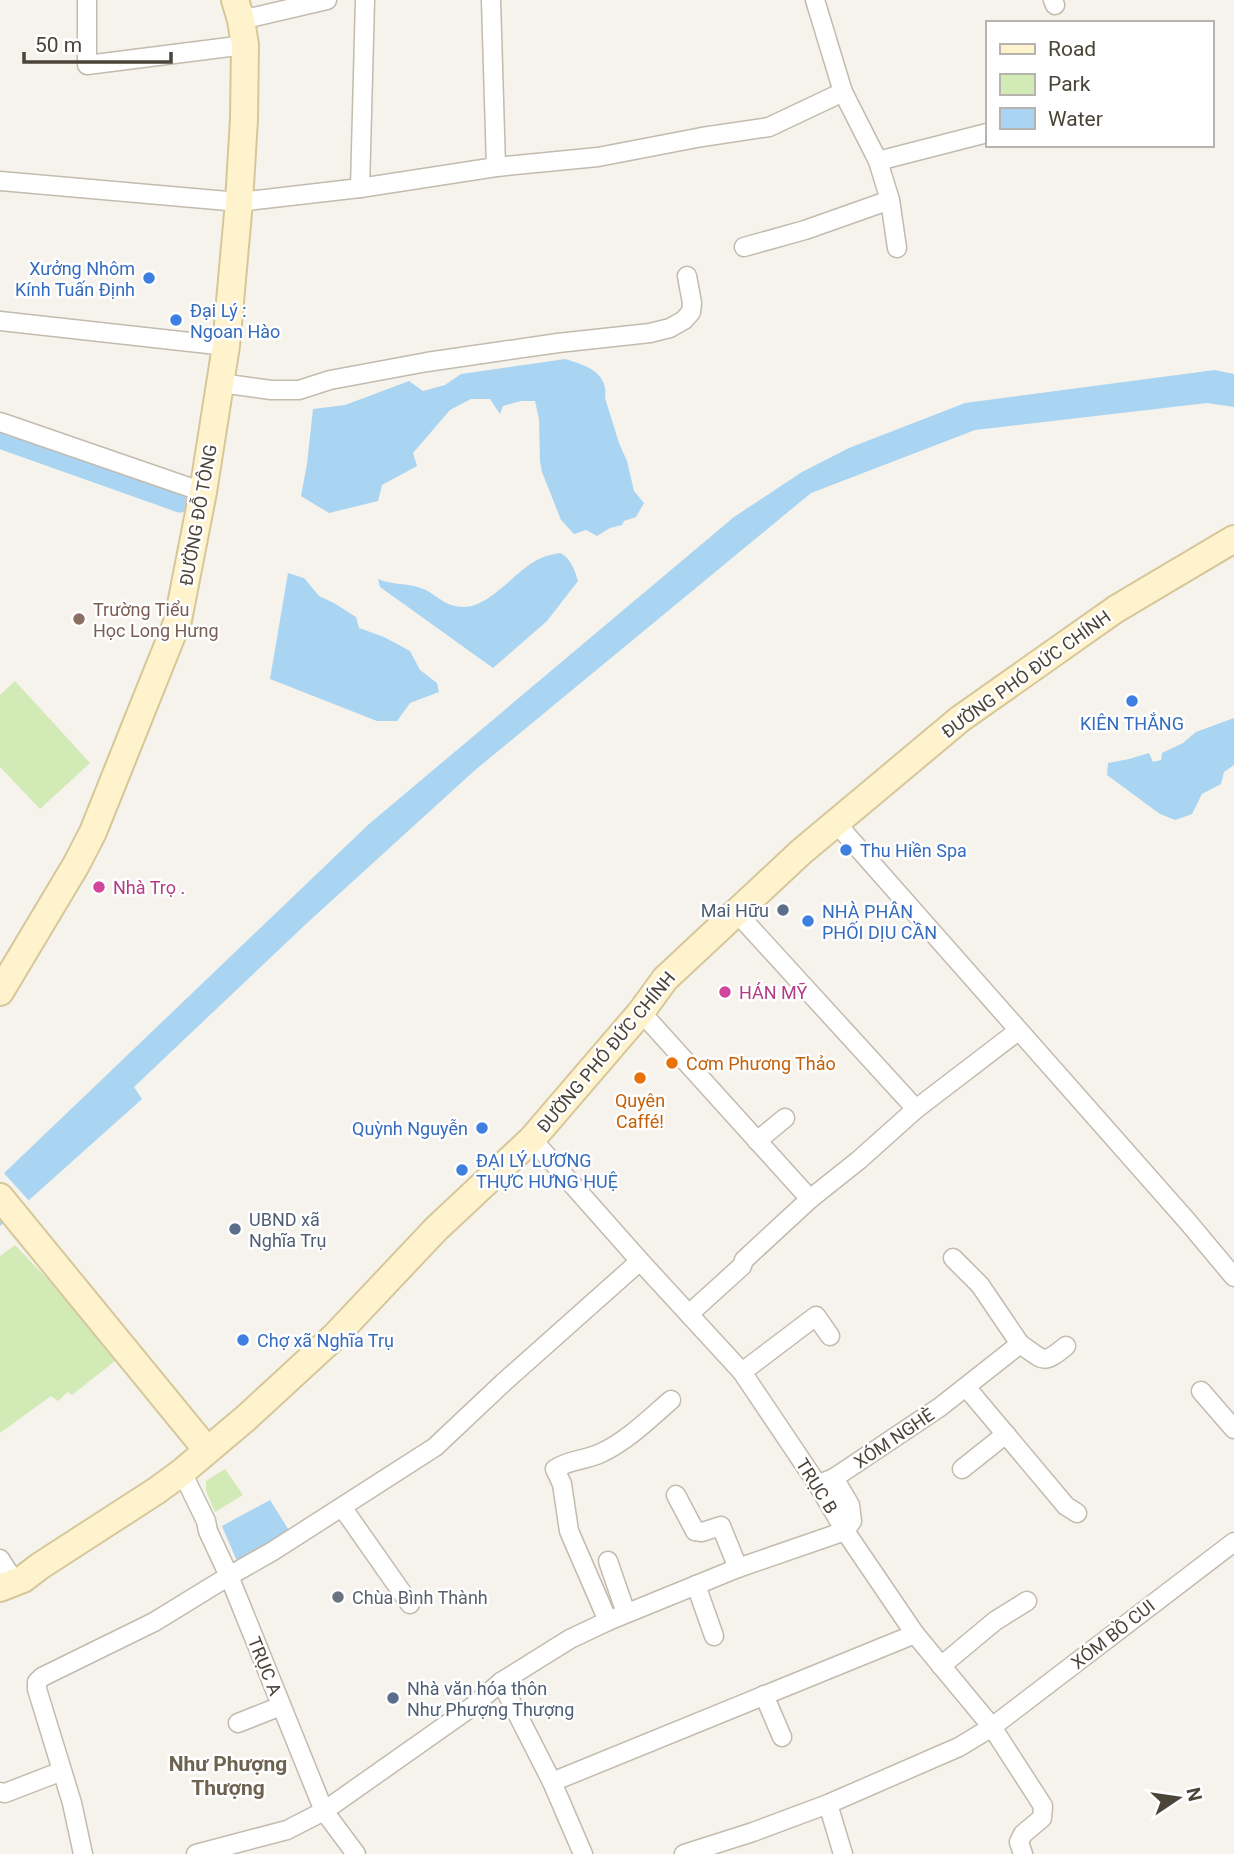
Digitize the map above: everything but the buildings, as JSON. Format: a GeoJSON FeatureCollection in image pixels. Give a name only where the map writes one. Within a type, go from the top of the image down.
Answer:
{"type":"FeatureCollection","features":[{"type":"Feature","properties":{"kind":"main road","name":"ĐƯỜNG ĐỖ TÔNG"},"geometry":{"type":"LineString","coordinates":[[0,992],[93,832],[178,620],[203,492],[226,346],[244,119],[240,22]]}},
{"type":"Feature","properties":{"kind":"main road","name":"ĐƯỜNG PHÓ ĐỨC CHÍNH"},"geometry":{"type":"LineString","coordinates":[[5,1576],[23,1579],[182,1472],[246,1419],[335,1336],[436,1229],[532,1139],[641,1012],[665,979],[801,852],[960,719],[1116,609],[1234,539]]}},
{"type":"Feature","properties":{"kind":"main road"},"geometry":{"type":"LineString","coordinates":[[0,1197],[207,1450]]}},
{"type":"Feature","properties":{"kind":"street"},"geometry":{"type":"LineString","coordinates":[[87,0],[88,65],[327,0]]}},
{"type":"Feature","properties":{"kind":"street"},"geometry":{"type":"LineString","coordinates":[[360,188],[365,0]]}},
{"type":"Feature","properties":{"kind":"street"},"geometry":{"type":"LineString","coordinates":[[491,0],[496,167]]}},
{"type":"Feature","properties":{"kind":"street"},"geometry":{"type":"LineString","coordinates":[[815,0],[843,92],[878,161],[890,200],[897,248]]}},
{"type":"Feature","properties":{"kind":"street"},"geometry":{"type":"LineString","coordinates":[[0,181],[239,202],[360,188],[496,167],[598,157],[769,127],[843,92]]}},
{"type":"Feature","properties":{"kind":"street"},"geometry":{"type":"LineString","coordinates":[[878,161],[986,133]]}},
{"type":"Feature","properties":{"kind":"street"},"geometry":{"type":"LineString","coordinates":[[744,247],[805,230],[890,200]]}},
{"type":"Feature","properties":{"kind":"street"},"geometry":{"type":"LineString","coordinates":[[220,383],[271,390],[299,390],[330,380],[427,362],[650,333],[670,328],[684,320],[691,312],[687,276]]}},
{"type":"Feature","properties":{"kind":"street"},"geometry":{"type":"LineString","coordinates":[[0,321],[226,346]]}},
{"type":"Feature","properties":{"kind":"street"},"geometry":{"type":"LineString","coordinates":[[0,422],[203,492]]}},
{"type":"Feature","properties":{"kind":"street"},"geometry":{"type":"LineString","coordinates":[[836,823],[1234,1277]]}},
{"type":"Feature","properties":{"kind":"street"},"geometry":{"type":"LineString","coordinates":[[737,912],[916,1109]]}},
{"type":"Feature","properties":{"kind":"street"},"geometry":{"type":"LineString","coordinates":[[641,1012],[810,1199]]}},
{"type":"Feature","properties":{"kind":"street"},"geometry":{"type":"LineString","coordinates":[[689,1314],[810,1199],[916,1109],[1018,1031]]}},
{"type":"Feature","properties":{"kind":"street"},"geometry":{"type":"LineString","coordinates":[[757,1141],[785,1118]]}},
{"type":"Feature","properties":{"kind":"street","name":"TRỤC B"},"geometry":{"type":"LineString","coordinates":[[532,1139],[742,1372],[826,1482],[845,1531],[915,1634],[992,1727],[1043,1805],[1042,1818],[1023,1834],[1019,1842],[1023,1854]]}},
{"type":"Feature","properties":{"kind":"street"},"geometry":{"type":"LineString","coordinates":[[953,1258],[980,1285],[1020,1344],[1045,1359],[1051,1359],[1066,1346]]}},
{"type":"Feature","properties":{"kind":"street"},"geometry":{"type":"LineString","coordinates":[[83,1854],[72,1803],[37,1682],[42,1677],[154,1622],[273,1552],[435,1447],[532,1356],[640,1261]]}},
{"type":"Feature","properties":{"kind":"street"},"geometry":{"type":"LineString","coordinates":[[742,1372],[816,1316],[830,1336]]}},
{"type":"Feature","properties":{"kind":"street","name":"XÓM NGHÈ"},"geometry":{"type":"LineString","coordinates":[[826,1482],[940,1407],[1020,1344]]}},
{"type":"Feature","properties":{"kind":"street"},"geometry":{"type":"LineString","coordinates":[[966,1387],[1066,1506],[1077,1513]]}},
{"type":"Feature","properties":{"kind":"street"},"geometry":{"type":"LineString","coordinates":[[1201,1391],[1234,1429]]}},
{"type":"Feature","properties":{"kind":"street"},"geometry":{"type":"LineString","coordinates":[[608,1620],[569,1531],[562,1484],[555,1469],[566,1462],[600,1454],[618,1444],[671,1400]]}},
{"type":"Feature","properties":{"kind":"street"},"geometry":{"type":"LineString","coordinates":[[962,1469],[1006,1434]]}},
{"type":"Feature","properties":{"kind":"street","name":"TRỤC A"},"geometry":{"type":"LineString","coordinates":[[182,1472],[206,1521],[324,1811],[356,1854]]}},
{"type":"Feature","properties":{"kind":"street"},"geometry":{"type":"LineString","coordinates":[[677,1494],[695,1531],[702,1532],[721,1526],[738,1568]]}},
{"type":"Feature","properties":{"kind":"street"},"geometry":{"type":"LineString","coordinates":[[342,1507],[410,1604]]}},
{"type":"Feature","properties":{"kind":"street"},"geometry":{"type":"LineString","coordinates":[[196,1854],[228,1850],[287,1830],[324,1811],[473,1706],[501,1682],[570,1639],[608,1620],[738,1568],[845,1531]]}},
{"type":"Feature","properties":{"kind":"street","name":"XÓM BỒ CUI"},"geometry":{"type":"LineString","coordinates":[[684,1854],[828,1804],[959,1746],[992,1727],[1234,1542]]}},
{"type":"Feature","properties":{"kind":"street"},"geometry":{"type":"LineString","coordinates":[[608,1560],[626,1613]]}},
{"type":"Feature","properties":{"kind":"street"},"geometry":{"type":"LineString","coordinates":[[696,1585],[714,1636]]}},
{"type":"Feature","properties":{"kind":"street"},"geometry":{"type":"LineString","coordinates":[[941,1666],[995,1621],[1027,1601]]}},
{"type":"Feature","properties":{"kind":"street"},"geometry":{"type":"LineString","coordinates":[[552,1782],[915,1634]]}},
{"type":"Feature","properties":{"kind":"street"},"geometry":{"type":"LineString","coordinates":[[501,1682],[552,1782],[583,1854]]}},
{"type":"Feature","properties":{"kind":"street"},"geometry":{"type":"LineString","coordinates":[[764,1695],[782,1737]]}},
{"type":"Feature","properties":{"kind":"street"},"geometry":{"type":"LineString","coordinates":[[238,1723],[281,1706]]}},
{"type":"Feature","properties":{"kind":"street"},"geometry":{"type":"LineString","coordinates":[[0,1792],[5,1793],[62,1771]]}},
{"type":"Feature","properties":{"kind":"street"},"geometry":{"type":"LineString","coordinates":[[828,1804],[842,1854]]}},
{"type":"Feature","properties":{"kind":"green space"},"geometry":{"type":"Polygon","coordinates":[[[15,681],[90,763],[40,809],[0,767],[0,695],[15,681]]]}},
{"type":"Feature","properties":{"kind":"green space"},"geometry":{"type":"Polygon","coordinates":[[[15,1245],[56,1288],[115,1361],[72,1395],[68,1392],[58,1401],[51,1396],[0,1433],[0,1256],[15,1245]]]}},
{"type":"Feature","properties":{"kind":"green space"},"geometry":{"type":"Polygon","coordinates":[[[225,1469],[243,1495],[215,1512],[206,1491],[206,1481],[225,1469]]]}},
{"type":"Feature","properties":{"kind":"water"},"geometry":{"type":"Polygon","coordinates":[[[565,359],[588,367],[603,382],[605,398],[627,461],[634,491],[644,503],[636,517],[624,521],[622,525],[597,536],[586,530],[574,534],[561,520],[542,472],[539,419],[535,401],[521,401],[503,406],[500,414],[490,399],[471,399],[450,410],[413,453],[417,466],[382,485],[378,501],[329,513],[301,496],[313,409],[345,405],[409,381],[423,391],[445,385],[461,374],[565,359]]]}},
{"type":"Feature","properties":{"kind":"water"},"geometry":{"type":"Polygon","coordinates":[[[1215,370],[1234,374],[1234,407],[1207,403],[975,430],[811,493],[474,771],[306,924],[134,1087],[142,1099],[0,1226],[0,1177],[369,824],[734,517],[802,472],[849,448],[965,403],[1215,370]]]}},
{"type":"Feature","properties":{"kind":"water"},"geometry":{"type":"Polygon","coordinates":[[[560,553],[570,561],[578,581],[547,621],[493,668],[380,587],[378,579],[421,588],[451,605],[467,607],[489,598],[539,559],[560,553]]]}},
{"type":"Feature","properties":{"kind":"water"},"geometry":{"type":"Polygon","coordinates":[[[288,573],[304,578],[319,596],[356,617],[359,628],[410,651],[420,670],[437,683],[439,692],[410,703],[397,721],[377,721],[270,679],[288,573]]]}},
{"type":"Feature","properties":{"kind":"water"},"geometry":{"type":"Polygon","coordinates":[[[1234,718],[1234,765],[1224,772],[1221,784],[1202,794],[1192,814],[1175,820],[1160,814],[1107,775],[1108,763],[1149,753],[1153,762],[1161,760],[1162,753],[1183,743],[1196,732],[1234,718]]]}},
{"type":"Feature","properties":{"kind":"water"},"geometry":{"type":"Polygon","coordinates":[[[270,1500],[292,1535],[248,1559],[236,1559],[222,1526],[270,1500]]]}},
{"type":"Feature","properties":{"kind":"pier"},"geometry":{"type":"Polygon","coordinates":[[[2,1171],[31,1203],[6,1225],[0,1219],[2,1171]]]}},
{"type":"Feature","properties":{"kind":"waterway"},"geometry":{"type":"LineString","coordinates":[[0,438],[180,502]]}},
{"type":"Feature","properties":{"kind":"place","name":"Xưởng Nhôm Kính Tuấn Định"},"geometry":{"type":"Point","coordinates":[149,278]}},
{"type":"Feature","properties":{"kind":"place","name":"Đại Lý : Ngoan Hào"},"geometry":{"type":"Point","coordinates":[176,320]}},
{"type":"Feature","properties":{"kind":"place","name":"Trường Tiểu Học Long Hưng"},"geometry":{"type":"Point","coordinates":[79,619]}},
{"type":"Feature","properties":{"kind":"place","name":"KIÊN THẮNG"},"geometry":{"type":"Point","coordinates":[1132,701]}},
{"type":"Feature","properties":{"kind":"place","name":"Thu Hiền Spa"},"geometry":{"type":"Point","coordinates":[846,850]}},
{"type":"Feature","properties":{"kind":"place","name":"Nhà Trọ ."},"geometry":{"type":"Point","coordinates":[99,887]}},
{"type":"Feature","properties":{"kind":"place","name":"Mai Hữu"},"geometry":{"type":"Point","coordinates":[783,910]}},
{"type":"Feature","properties":{"kind":"place","name":"NHÀ PHÂN PHỐI DỊU CẦN"},"geometry":{"type":"Point","coordinates":[808,921]}},
{"type":"Feature","properties":{"kind":"place","name":"HÁN MỸ"},"geometry":{"type":"Point","coordinates":[725,992]}},
{"type":"Feature","properties":{"kind":"place","name":"Cơm Phương Thảo"},"geometry":{"type":"Point","coordinates":[672,1063]}},
{"type":"Feature","properties":{"kind":"place","name":"Quyên Caffé!"},"geometry":{"type":"Point","coordinates":[640,1078]}},
{"type":"Feature","properties":{"kind":"place","name":"Quỳnh Nguyễn"},"geometry":{"type":"Point","coordinates":[482,1128]}},
{"type":"Feature","properties":{"kind":"place","name":"ĐẠI LÝ LƯƠNG THỰC HƯNG HUỆ"},"geometry":{"type":"Point","coordinates":[462,1170]}},
{"type":"Feature","properties":{"kind":"place","name":"UBND xã Nghĩa Trụ"},"geometry":{"type":"Point","coordinates":[235,1229]}},
{"type":"Feature","properties":{"kind":"place","name":"Chợ xã Nghĩa Trụ"},"geometry":{"type":"Point","coordinates":[243,1340]}},
{"type":"Feature","properties":{"kind":"place","name":"Chùa Bình Thành"},"geometry":{"type":"Point","coordinates":[338,1597]}},
{"type":"Feature","properties":{"kind":"place","name":"Nhà văn hóa thôn Như Phượng Thượng"},"geometry":{"type":"Point","coordinates":[393,1698]}},
{"type":"Feature","properties":{"kind":"district","name":"Như Phượng Thượng"},"geometry":{"type":"Point","coordinates":[228,1776]}}]}
